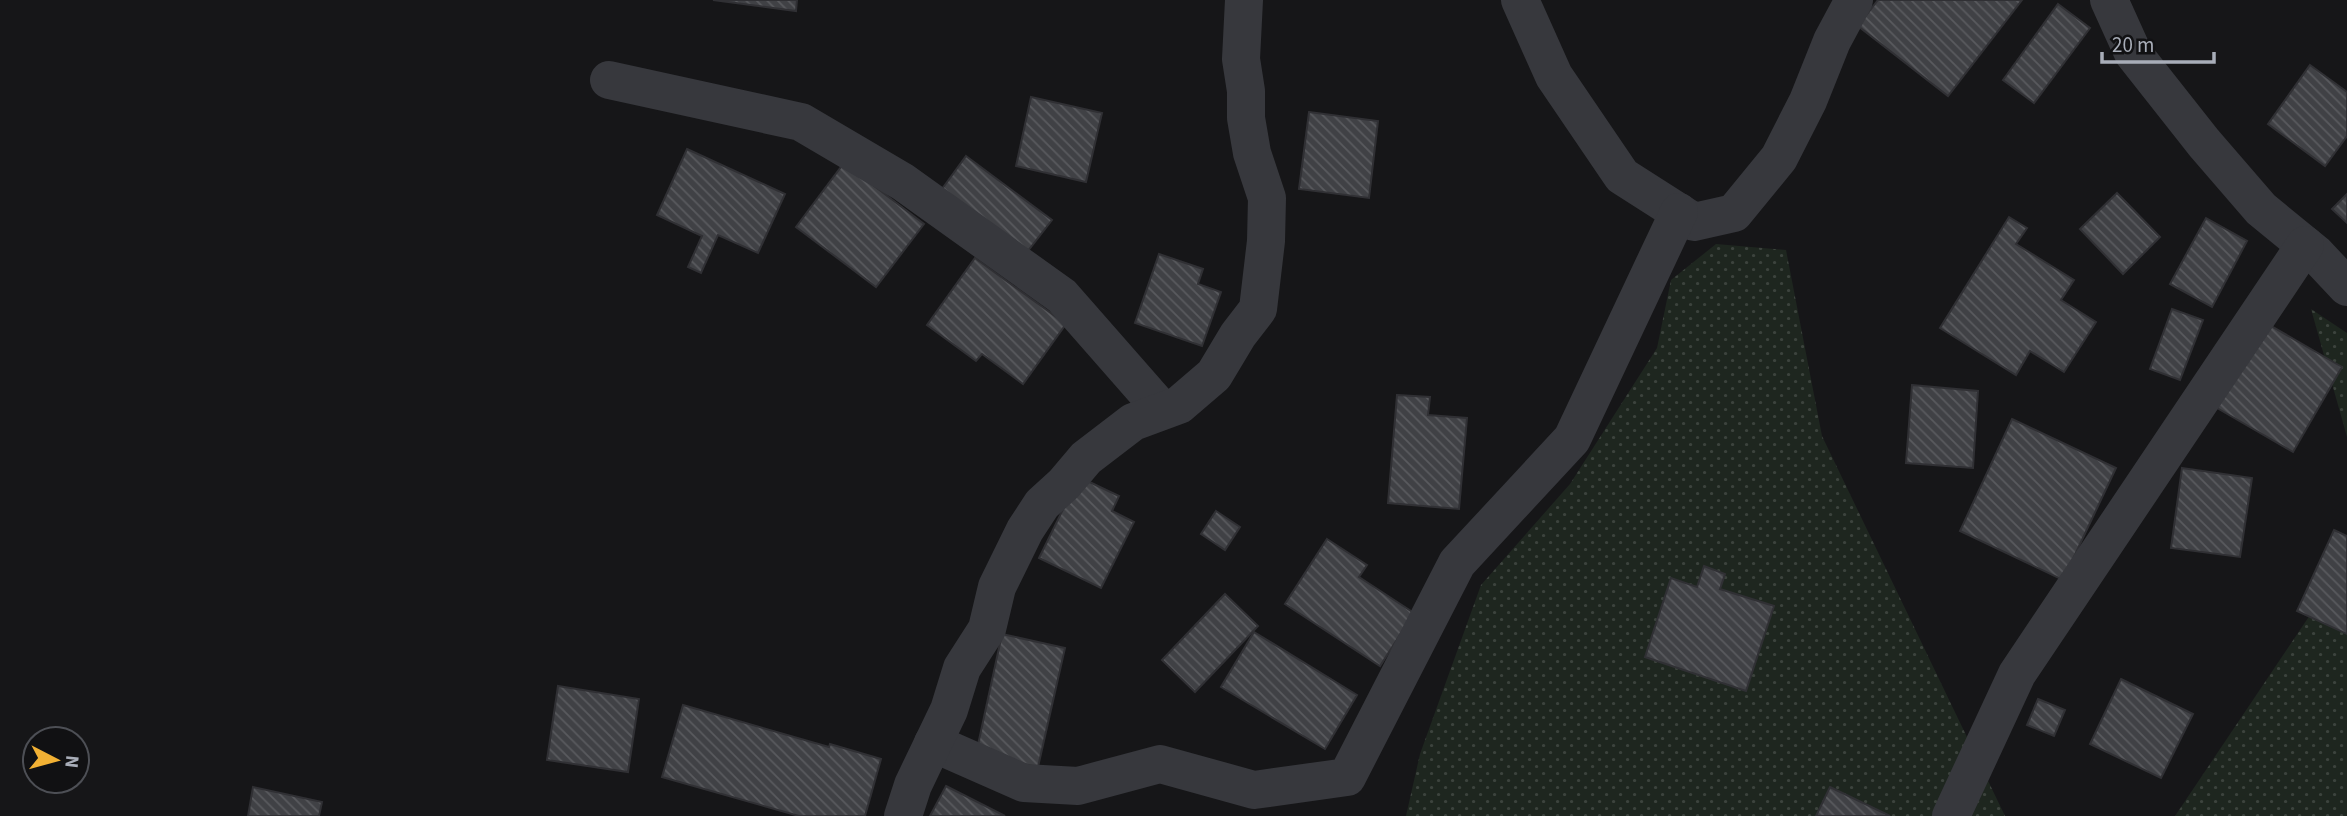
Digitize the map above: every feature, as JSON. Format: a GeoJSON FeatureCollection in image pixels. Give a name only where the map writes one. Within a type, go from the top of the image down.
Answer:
{"type":"FeatureCollection","features":[{"type":"Feature","properties":{"kind":"street"},"geometry":{"type":"LineString","coordinates":[[903,816],[913,785],[949,710],[962,668],[986,629],[997,587],[1025,530],[1042,504],[1086,458],[1133,422],[1179,405],[1214,375],[1238,335],[1258,309],[1266,241],[1267,198],[1252,153],[1246,118],[1246,91],[1241,59],[1244,0]]}},
{"type":"Feature","properties":{"kind":"street"},"geometry":{"type":"LineString","coordinates":[[1520,0],[1554,76],[1622,176],[1694,222],[1734,213],[1779,158],[1808,101],[1832,41],[1854,0]]}},
{"type":"Feature","properties":{"kind":"street"},"geometry":{"type":"LineString","coordinates":[[2109,0],[2133,53],[2204,143],[2261,209],[2305,245],[2347,286]]}},
{"type":"Feature","properties":{"kind":"street"},"geometry":{"type":"LineString","coordinates":[[609,80],[801,122],[904,182],[1062,296],[1162,410]]}},
{"type":"Feature","properties":{"kind":"street"},"geometry":{"type":"LineString","coordinates":[[933,743],[1024,783],[1077,786],[1160,764],[1254,790],[1348,777],[1457,562],[1572,439],[1679,212]]}},
{"type":"Feature","properties":{"kind":"street"},"geometry":{"type":"LineString","coordinates":[[1951,816],[2017,674],[2305,245]]}},
{"type":"Feature","properties":{"kind":"shaded area"},"geometry":{"type":"Polygon","coordinates":[[[1716,244],[1786,250],[1822,436],[2005,816],[1406,816],[1420,754],[1481,585],[1570,484],[1657,348],[1671,280],[1716,244]]]}},
{"type":"Feature","properties":{"kind":"shaded area"},"geometry":{"type":"Polygon","coordinates":[[[2311,309],[2347,333],[2347,437],[2311,309]]]}},
{"type":"Feature","properties":{"kind":"shaded area"},"geometry":{"type":"Polygon","coordinates":[[[2347,560],[2347,816],[2175,816],[2347,560]]]}},
{"type":"Feature","properties":{"kind":"building"},"geometry":{"type":"Polygon","coordinates":[[[713,0],[797,0],[796,11],[713,0]]]}},
{"type":"Feature","properties":{"kind":"building"},"geometry":{"type":"Polygon","coordinates":[[[1878,0],[2022,0],[1948,96],[1858,26],[1878,0]]]}},
{"type":"Feature","properties":{"kind":"building"},"geometry":{"type":"Polygon","coordinates":[[[2058,4],[2090,28],[2034,103],[2003,80],[2058,4]]]}},
{"type":"Feature","properties":{"kind":"building"},"geometry":{"type":"Polygon","coordinates":[[[2310,65],[2347,92],[2347,136],[2325,166],[2268,124],[2310,65]]]}},
{"type":"Feature","properties":{"kind":"building"},"geometry":{"type":"Polygon","coordinates":[[[1031,97],[1102,113],[1086,182],[1016,166],[1031,97]]]}},
{"type":"Feature","properties":{"kind":"building"},"geometry":{"type":"Polygon","coordinates":[[[1309,112],[1378,121],[1369,198],[1299,189],[1309,112]]]}},
{"type":"Feature","properties":{"kind":"building"},"geometry":{"type":"Polygon","coordinates":[[[687,149],[785,194],[758,253],[718,235],[701,273],[688,267],[702,236],[657,215],[687,149]]]}},
{"type":"Feature","properties":{"kind":"building"},"geometry":{"type":"Polygon","coordinates":[[[966,156],[1052,220],[1027,252],[942,189],[966,156]]]}},
{"type":"Feature","properties":{"kind":"building"},"geometry":{"type":"Polygon","coordinates":[[[844,163],[924,224],[876,287],[796,227],[844,163]]]}},
{"type":"Feature","properties":{"kind":"building"},"geometry":{"type":"Polygon","coordinates":[[[2117,193],[2160,237],[2123,274],[2080,229],[2117,193]]]}},
{"type":"Feature","properties":{"kind":"building"},"geometry":{"type":"Polygon","coordinates":[[[2347,194],[2347,223],[2332,209],[2347,194]]]}},
{"type":"Feature","properties":{"kind":"building"},"geometry":{"type":"Polygon","coordinates":[[[2009,217],[2027,228],[2016,244],[2074,280],[2061,300],[2096,322],[2064,372],[2030,351],[2016,375],[1940,328],[2009,217]]]}},
{"type":"Feature","properties":{"kind":"building"},"geometry":{"type":"Polygon","coordinates":[[[2206,218],[2247,241],[2212,307],[2170,284],[2206,218]]]}},
{"type":"Feature","properties":{"kind":"building"},"geometry":{"type":"Polygon","coordinates":[[[1159,254],[1203,269],[1198,284],[1221,292],[1202,346],[1135,323],[1159,254]]]}},
{"type":"Feature","properties":{"kind":"building"},"geometry":{"type":"Polygon","coordinates":[[[975,258],[1066,324],[1023,384],[982,354],[976,361],[927,325],[975,258]]]}},
{"type":"Feature","properties":{"kind":"building"},"geometry":{"type":"Polygon","coordinates":[[[2172,309],[2203,320],[2180,380],[2150,369],[2172,309]]]}},
{"type":"Feature","properties":{"kind":"building"},"geometry":{"type":"Polygon","coordinates":[[[2266,323],[2342,367],[2293,452],[2217,408],[2266,323]]]}},
{"type":"Feature","properties":{"kind":"building"},"geometry":{"type":"Polygon","coordinates":[[[1912,385],[1978,391],[1973,468],[1906,463],[1912,385]]]}},
{"type":"Feature","properties":{"kind":"building"},"geometry":{"type":"Polygon","coordinates":[[[1397,395],[1430,397],[1428,415],[1467,418],[1459,509],[1388,503],[1397,395]]]}},
{"type":"Feature","properties":{"kind":"building"},"geometry":{"type":"Polygon","coordinates":[[[2012,419],[2116,468],[2063,580],[1960,531],[2012,419]]]}},
{"type":"Feature","properties":{"kind":"building"},"geometry":{"type":"Polygon","coordinates":[[[2182,468],[2252,478],[2240,557],[2171,548],[2182,468]]]}},
{"type":"Feature","properties":{"kind":"building"},"geometry":{"type":"Polygon","coordinates":[[[1079,477],[1119,496],[1112,511],[1134,522],[1101,588],[1039,558],[1079,477]]]}},
{"type":"Feature","properties":{"kind":"building"},"geometry":{"type":"Polygon","coordinates":[[[1216,511],[1240,527],[1225,550],[1201,534],[1216,511]]]}},
{"type":"Feature","properties":{"kind":"building"},"geometry":{"type":"Polygon","coordinates":[[[2334,530],[2347,536],[2347,634],[2297,611],[2334,530]]]}},
{"type":"Feature","properties":{"kind":"building"},"geometry":{"type":"Polygon","coordinates":[[[1327,539],[1367,565],[1359,577],[1414,613],[1380,666],[1285,604],[1327,539]]]}},
{"type":"Feature","properties":{"kind":"building"},"geometry":{"type":"Polygon","coordinates":[[[1704,566],[1725,574],[1720,589],[1774,606],[1746,691],[1645,657],[1671,578],[1697,587],[1704,566]]]}},
{"type":"Feature","properties":{"kind":"building"},"geometry":{"type":"Polygon","coordinates":[[[1225,594],[1258,626],[1195,692],[1162,660],[1225,594]]]}},
{"type":"Feature","properties":{"kind":"building"},"geometry":{"type":"Polygon","coordinates":[[[1254,632],[1357,695],[1325,749],[1221,687],[1254,632]]]}},
{"type":"Feature","properties":{"kind":"building"},"geometry":{"type":"Polygon","coordinates":[[[1002,634],[1065,648],[1038,767],[976,754],[1002,634]]]}},
{"type":"Feature","properties":{"kind":"building"},"geometry":{"type":"Polygon","coordinates":[[[2121,679],[2193,714],[2161,778],[2090,744],[2121,679]]]}},
{"type":"Feature","properties":{"kind":"building"},"geometry":{"type":"Polygon","coordinates":[[[558,686],[639,699],[628,772],[547,760],[558,686]]]}},
{"type":"Feature","properties":{"kind":"building"},"geometry":{"type":"Polygon","coordinates":[[[2038,699],[2065,710],[2054,736],[2027,725],[2038,699]]]}},
{"type":"Feature","properties":{"kind":"building"},"geometry":{"type":"Polygon","coordinates":[[[683,705],[829,747],[830,744],[881,759],[865,816],[799,816],[662,777],[683,705]]]}},
{"type":"Feature","properties":{"kind":"building"},"geometry":{"type":"Polygon","coordinates":[[[946,786],[1005,816],[930,816],[946,786]]]}},
{"type":"Feature","properties":{"kind":"building"},"geometry":{"type":"Polygon","coordinates":[[[253,787],[322,802],[319,816],[248,816],[253,787]]]}},
{"type":"Feature","properties":{"kind":"building"},"geometry":{"type":"Polygon","coordinates":[[[1830,787],[1890,816],[1816,816],[1830,787]]]}}]}
